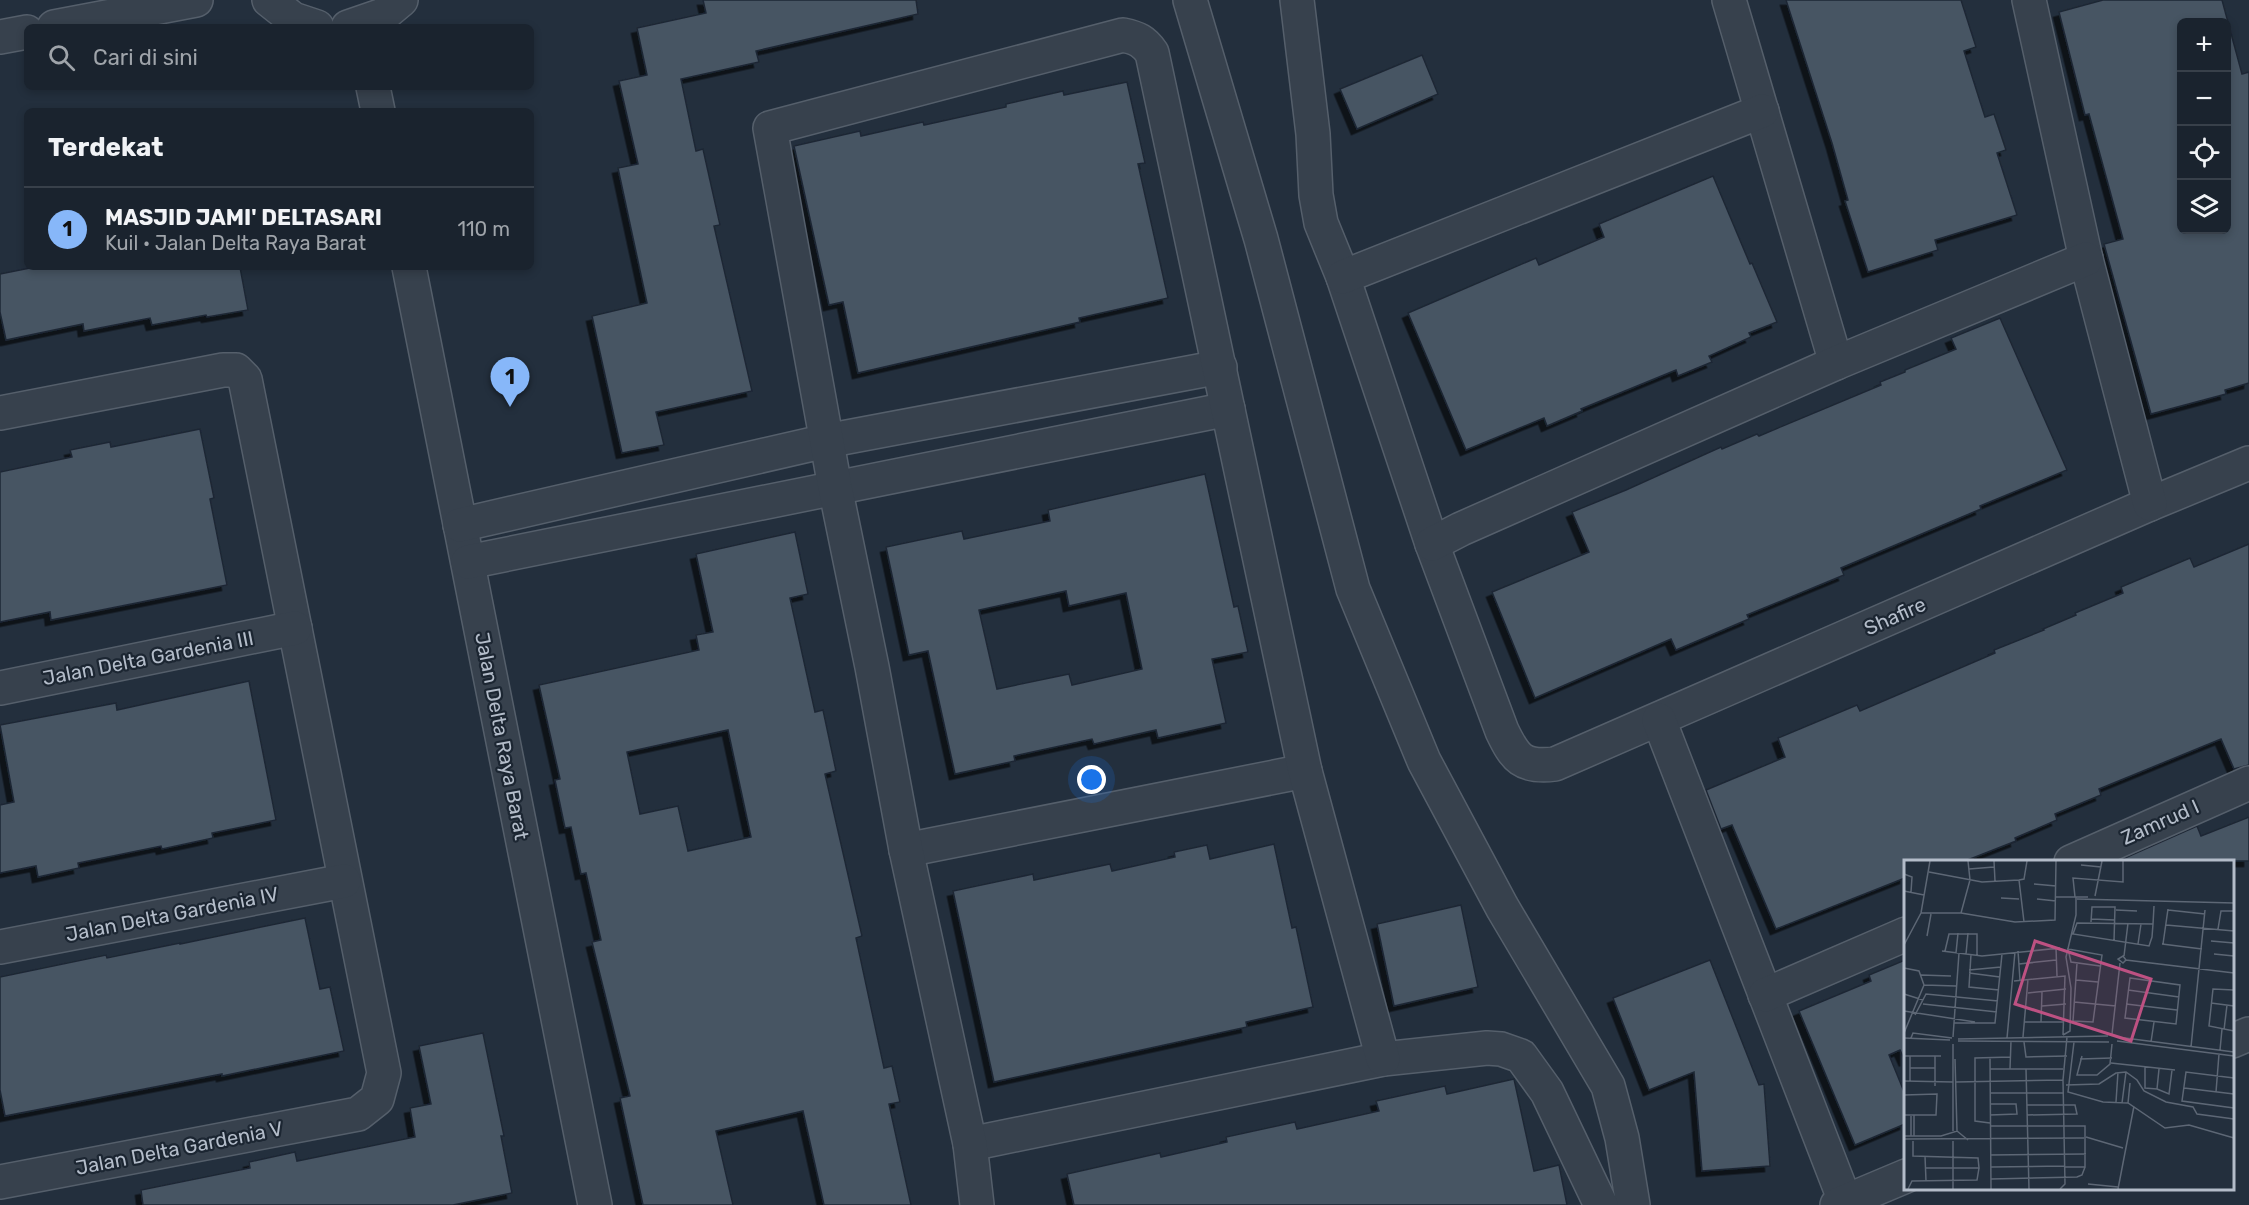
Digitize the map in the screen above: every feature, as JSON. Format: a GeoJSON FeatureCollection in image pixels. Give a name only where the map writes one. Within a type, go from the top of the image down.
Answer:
{"type":"FeatureCollection","features":[{"type":"Feature","properties":{"kind":"street"},"geometry":{"type":"LineString","coordinates":[[70,24],[196,0]]}},
{"type":"Feature","properties":{"kind":"street"},"geometry":{"type":"LineString","coordinates":[[269,0],[293,19],[308,24]]}},
{"type":"Feature","properties":{"kind":"street"},"geometry":{"type":"LineString","coordinates":[[361,24],[383,15],[401,0]]}},
{"type":"Feature","properties":{"kind":"street"},"geometry":{"type":"LineString","coordinates":[[1190,0],[1261,239],[1353,588],[1430,771],[1502,907],[1608,1086],[1622,1138],[1633,1205]]}},
{"type":"Feature","properties":{"kind":"street"},"geometry":{"type":"LineString","coordinates":[[1297,0],[1313,134],[1316,195],[1321,223],[1343,277],[1432,544],[1461,529],[1836,363],[2086,260]]}},
{"type":"Feature","properties":{"kind":"street"},"geometry":{"type":"LineString","coordinates":[[1729,0],[1836,363]]}},
{"type":"Feature","properties":{"kind":"street"},"geometry":{"type":"LineString","coordinates":[[2029,0],[2086,260],[2150,504]]}},
{"type":"Feature","properties":{"kind":"street"},"geometry":{"type":"LineString","coordinates":[[0,37],[24,33]]}},
{"type":"Feature","properties":{"kind":"street"},"geometry":{"type":"LineString","coordinates":[[977,1205],[970,1144],[906,850],[826,441],[770,128],[1124,35],[1146,43],[1152,53],[1305,771],[1383,1059]]}},
{"type":"Feature","properties":{"kind":"street"},"geometry":{"type":"LineString","coordinates":[[374,90],[377,108]]}},
{"type":"Feature","properties":{"kind":"street"},"geometry":{"type":"LineString","coordinates":[[1343,277],[1762,111]]}},
{"type":"Feature","properties":{"kind":"street","name":"Jalan Delta Raya Barat"},"geometry":{"type":"LineString","coordinates":[[410,270],[595,1205]]}},
{"type":"Feature","properties":{"kind":"street"},"geometry":{"type":"LineString","coordinates":[[460,525],[826,441],[1220,367]]}},
{"type":"Feature","properties":{"kind":"street"},"geometry":{"type":"LineString","coordinates":[[0,412],[223,370],[236,370],[245,380],[344,881]]}},
{"type":"Feature","properties":{"kind":"street"},"geometry":{"type":"LineString","coordinates":[[468,562],[1228,409]]}},
{"type":"Feature","properties":{"kind":"street","name":"Shafire"},"geometry":{"type":"LineString","coordinates":[[1432,544],[1512,753],[1525,761],[1541,766],[1555,765],[2150,504],[2249,463]]}},
{"type":"Feature","properties":{"kind":"street","name":"Jalan Delta Gardenia III"},"geometry":{"type":"LineString","coordinates":[[0,688],[295,628]]}},
{"type":"Feature","properties":{"kind":"street"},"geometry":{"type":"LineString","coordinates":[[1659,720],[1765,995],[1841,1203],[1904,1176]]}},
{"type":"Feature","properties":{"kind":"street"},"geometry":{"type":"LineString","coordinates":[[906,850],[1305,771]]}},
{"type":"Feature","properties":{"kind":"street","name":"Zamrud I"},"geometry":{"type":"LineString","coordinates":[[2073,860],[2249,783]]}},
{"type":"Feature","properties":{"kind":"street","name":"Jalan Delta Gardenia IV"},"geometry":{"type":"LineString","coordinates":[[0,946],[344,881]]}},
{"type":"Feature","properties":{"kind":"street","name":"Jalan Delta Gardenia V"},"geometry":{"type":"LineString","coordinates":[[0,1182],[358,1114],[377,1099],[384,1073],[344,881]]}},
{"type":"Feature","properties":{"kind":"street"},"geometry":{"type":"LineString","coordinates":[[1765,995],[1904,934]]}},
{"type":"Feature","properties":{"kind":"street"},"geometry":{"type":"LineString","coordinates":[[2234,1040],[2249,1035]]}},
{"type":"Feature","properties":{"kind":"street"},"geometry":{"type":"LineString","coordinates":[[970,1144],[1383,1059],[1501,1048],[1521,1056],[1547,1092],[1601,1205]]}},
{"type":"Feature","properties":{"kind":"building"},"geometry":{"type":"Polygon","coordinates":[[[703,0],[916,0],[918,14],[756,51],[759,62],[681,79],[696,151],[703,149],[720,225],[714,226],[752,391],[656,412],[664,445],[622,453],[592,316],[647,303],[618,168],[638,164],[619,81],[647,75],[637,28],[706,13],[703,0]]]}},
{"type":"Feature","properties":{"kind":"building"},"geometry":{"type":"Polygon","coordinates":[[[1786,0],[1961,0],[1976,47],[1964,51],[1985,117],[1994,114],[2006,150],[1997,153],[2017,215],[1935,240],[1938,250],[1868,272],[1845,201],[1848,200],[1832,143],[1786,0]]]}},
{"type":"Feature","properties":{"kind":"building"},"geometry":{"type":"Polygon","coordinates":[[[2103,0],[2222,0],[2227,18],[2177,18],[2177,234],[2231,234],[2231,33],[2242,74],[2249,72],[2249,383],[2225,390],[2226,394],[2151,414],[2104,244],[2123,239],[2089,114],[2085,115],[2059,12],[2103,0]]]}},
{"type":"Feature","properties":{"kind":"building"},"geometry":{"type":"Polygon","coordinates":[[[1422,55],[1438,94],[1357,129],[1340,89],[1422,55]]]}},
{"type":"Feature","properties":{"kind":"building"},"geometry":{"type":"Polygon","coordinates":[[[1127,82],[1145,163],[1138,164],[1168,298],[1079,318],[1080,322],[858,373],[843,302],[829,305],[794,146],[860,131],[861,136],[923,122],[924,125],[1006,107],[1006,104],[1063,91],[1064,95],[1127,82]]]}},
{"type":"Feature","properties":{"kind":"building"},"geometry":{"type":"Polygon","coordinates":[[[1713,176],[1777,322],[1749,333],[1751,337],[1709,356],[1712,362],[1678,376],[1676,370],[1581,409],[1582,411],[1547,426],[1544,418],[1466,450],[1408,313],[1536,258],[1539,265],[1604,237],[1599,224],[1713,176]]]}},
{"type":"Feature","properties":{"kind":"building"},"geometry":{"type":"Polygon","coordinates":[[[24,269],[241,270],[248,310],[152,325],[150,318],[84,331],[83,324],[6,340],[0,312],[0,274],[24,269]]]}},
{"type":"Feature","properties":{"kind":"building"},"geometry":{"type":"Polygon","coordinates":[[[2000,318],[2067,470],[1841,568],[1844,575],[1747,615],[1749,619],[1676,650],[1671,639],[1535,698],[1492,592],[1589,552],[1572,512],[1721,447],[1722,449],[1757,434],[1759,436],[1881,385],[1880,382],[1905,372],[1905,370],[1956,349],[1951,338],[2000,318]]]}},
{"type":"Feature","properties":{"kind":"building"},"geometry":{"type":"Polygon","coordinates":[[[200,429],[214,498],[210,499],[227,585],[51,620],[50,612],[0,622],[0,472],[72,457],[70,450],[110,442],[111,447],[200,429]]]}},
{"type":"Feature","properties":{"kind":"building"},"geometry":{"type":"Polygon","coordinates":[[[1205,474],[1234,607],[1238,606],[1248,652],[1212,659],[1226,723],[1158,738],[1156,730],[1094,744],[1092,739],[1014,756],[1015,761],[955,774],[928,651],[909,655],[886,547],[962,531],[964,539],[1050,521],[1048,510],[1205,474]],[[1066,591],[979,610],[997,689],[1069,674],[1072,685],[1142,669],[1126,593],[1069,606],[1066,591]]]}},
{"type":"Feature","properties":{"kind":"building"},"geometry":{"type":"Polygon","coordinates":[[[795,532],[808,594],[790,598],[815,712],[823,710],[836,771],[825,774],[862,936],[856,938],[884,1068],[892,1066],[900,1102],[889,1104],[911,1205],[824,1205],[803,1111],[716,1131],[733,1205],[643,1205],[620,1098],[630,1096],[592,942],[601,940],[586,873],[581,874],[571,827],[565,828],[555,780],[560,779],[539,685],[699,650],[696,635],[713,632],[696,554],[795,532]],[[728,730],[627,752],[640,814],[678,806],[688,851],[751,837],[728,730]]]}},
{"type":"Feature","properties":{"kind":"building"},"geometry":{"type":"Polygon","coordinates":[[[2249,544],[2249,765],[2234,769],[2221,739],[2099,789],[2101,795],[2055,814],[2057,820],[2015,838],[2016,841],[1968,860],[1904,860],[1904,878],[1776,929],[1732,825],[1721,829],[1706,790],[1785,757],[1778,738],[1857,705],[1860,711],[1995,653],[1994,650],[2044,630],[2076,615],[2075,613],[2123,593],[2121,587],[2190,558],[2194,567],[2249,544]]]}},
{"type":"Feature","properties":{"kind":"building"},"geometry":{"type":"Polygon","coordinates":[[[249,681],[276,820],[212,833],[213,838],[78,863],[79,868],[38,877],[36,866],[0,873],[0,805],[14,802],[0,725],[116,703],[117,710],[249,681]]]}},
{"type":"Feature","properties":{"kind":"building"},"geometry":{"type":"Polygon","coordinates":[[[2249,817],[2249,861],[2120,860],[2197,826],[2201,836],[2249,817]]]}},
{"type":"Feature","properties":{"kind":"building"},"geometry":{"type":"Polygon","coordinates":[[[1274,844],[1292,928],[1296,927],[1313,1007],[1246,1022],[1247,1027],[994,1082],[953,891],[1033,874],[1034,880],[1110,864],[1112,871],[1175,857],[1174,852],[1207,845],[1210,859],[1274,844]]]}},
{"type":"Feature","properties":{"kind":"building"},"geometry":{"type":"Polygon","coordinates":[[[1461,905],[1478,987],[1394,1006],[1377,924],[1461,905]]]}},
{"type":"Feature","properties":{"kind":"building"},"geometry":{"type":"Polygon","coordinates":[[[305,918],[320,989],[330,987],[344,1051],[5,1116],[0,1090],[0,977],[305,918]]]}},
{"type":"Feature","properties":{"kind":"building"},"geometry":{"type":"Polygon","coordinates":[[[1710,960],[1759,1085],[1764,1084],[1770,1166],[1702,1171],[1694,1072],[1649,1090],[1613,998],[1710,960]]]}},
{"type":"Feature","properties":{"kind":"building"},"geometry":{"type":"Polygon","coordinates":[[[1904,960],[1904,1059],[1900,1050],[1889,1055],[1904,1092],[1904,1124],[1855,1145],[1799,1011],[1871,981],[1869,975],[1904,960]]]}},
{"type":"Feature","properties":{"kind":"building"},"geometry":{"type":"Polygon","coordinates":[[[483,1033],[504,1136],[501,1136],[512,1193],[453,1205],[143,1205],[141,1190],[250,1168],[249,1162],[295,1152],[297,1161],[415,1137],[410,1108],[431,1104],[419,1046],[483,1033]]]}},
{"type":"Feature","properties":{"kind":"building"},"geometry":{"type":"Polygon","coordinates":[[[1514,1079],[1534,1171],[1559,1165],[1567,1205],[1074,1205],[1067,1174],[1160,1153],[1161,1157],[1227,1142],[1226,1137],[1295,1122],[1297,1129],[1379,1111],[1376,1101],[1445,1086],[1447,1094],[1514,1079]]]}},
{"type":"Feature","properties":{"kind":"place","name":"MASJID JAMI' DELTASARI"},"geometry":{"type":"Point","coordinates":[510,407]}}]}
